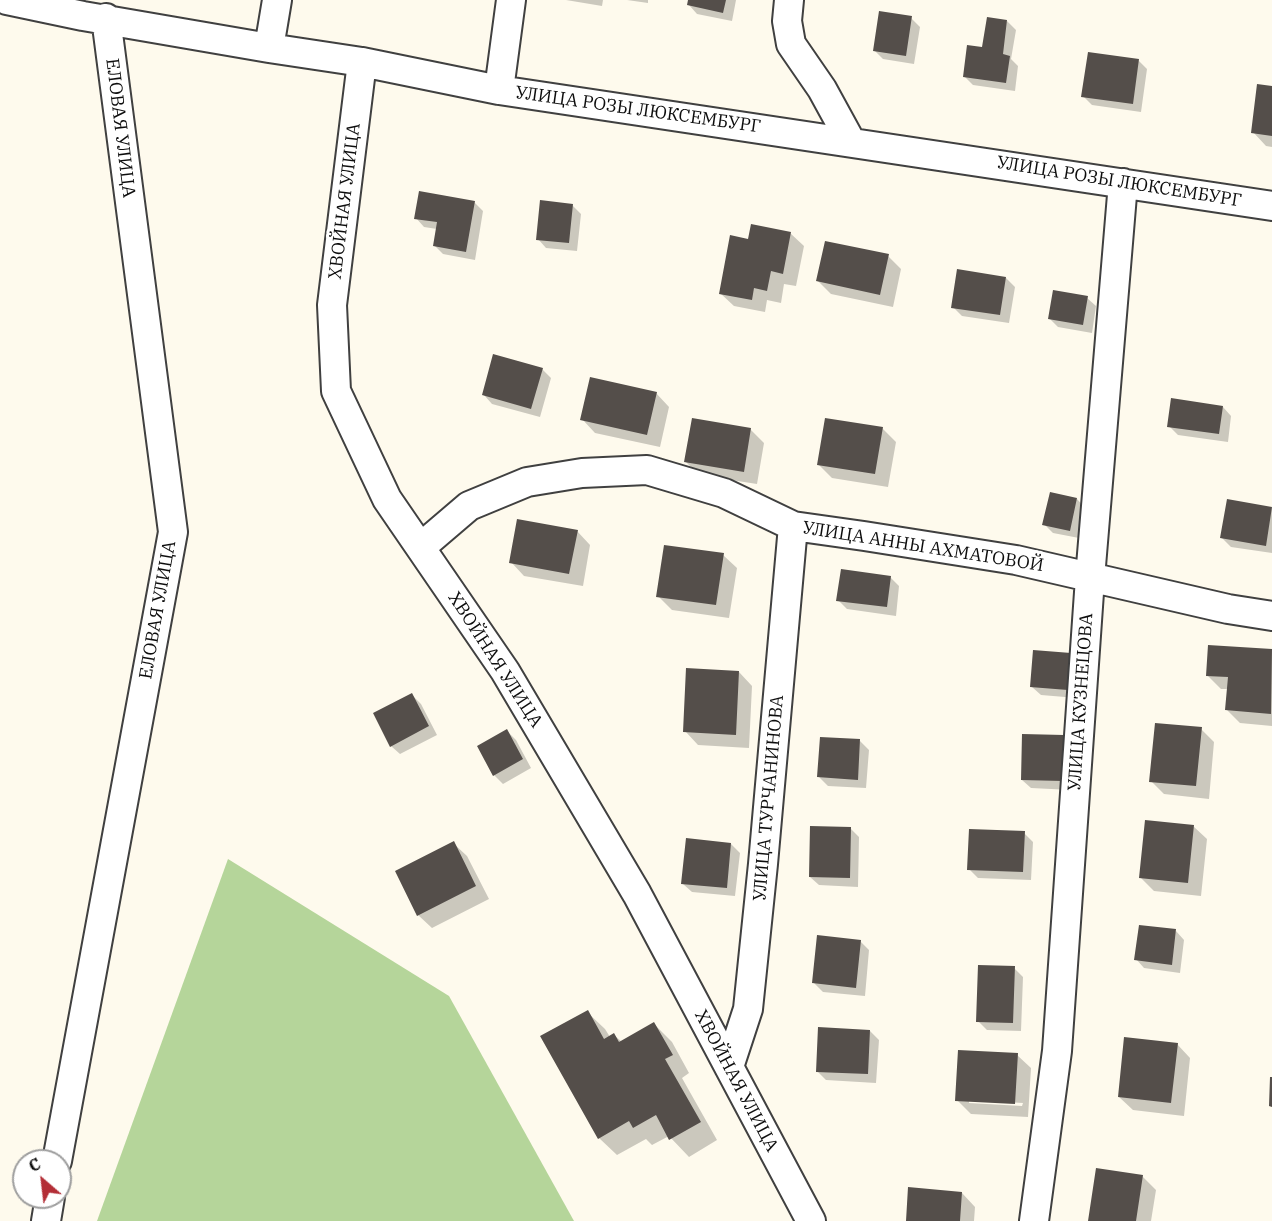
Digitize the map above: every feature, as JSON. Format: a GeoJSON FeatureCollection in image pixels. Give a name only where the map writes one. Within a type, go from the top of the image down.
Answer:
{"type":"FeatureCollection","features":[{"type":"Feature","properties":{"kind":"street","name":"УЛИЦА РОЗЫ ЛЮКСЕМБУРГ"},"geometry":{"type":"LineString","coordinates":[[8,0],[84,16],[362,62],[499,90],[1272,206]]}},
{"type":"Feature","properties":{"kind":"street"},"geometry":{"type":"LineString","coordinates":[[269,48],[277,0]]}},
{"type":"Feature","properties":{"kind":"street"},"geometry":{"type":"LineString","coordinates":[[499,90],[511,0]]}},
{"type":"Feature","properties":{"kind":"street"},"geometry":{"type":"LineString","coordinates":[[789,0],[787,21],[791,44],[822,89],[851,142]]}},
{"type":"Feature","properties":{"kind":"street","name":"ЕЛОВАЯ УЛИЦА"},"geometry":{"type":"LineString","coordinates":[[59,1149],[173,532],[106,18]]}},
{"type":"Feature","properties":{"kind":"street","name":"ХВОЙНАЯ УЛИЦА"},"geometry":{"type":"LineString","coordinates":[[362,62],[332,305],[336,391],[387,499],[506,671],[637,894],[811,1221]]}},
{"type":"Feature","properties":{"kind":"street","name":"УЛИЦА КУЗНЕЦОВА"},"geometry":{"type":"LineString","coordinates":[[1034,1221],[1057,1052],[1090,578],[1123,183]]}},
{"type":"Feature","properties":{"kind":"street","name":"УЛИЦА АННЫ АХМАТОВОЙ"},"geometry":{"type":"LineString","coordinates":[[421,548],[469,506],[527,482],[582,473],[647,470],[724,493],[793,526],[1016,560],[1228,609],[1272,616]]}},
{"type":"Feature","properties":{"kind":"street","name":"УЛИЦА ТУРЧАНИНОВА"},"geometry":{"type":"LineString","coordinates":[[729,1067],[748,1009],[793,526]]}},
{"type":"Feature","properties":{"kind":"green space"},"geometry":{"type":"Polygon","coordinates":[[[228,859],[449,996],[574,1221],[97,1221],[228,859]]]}},
{"type":"Feature","properties":{"kind":"building"},"geometry":{"type":"Polygon","coordinates":[[[688,0],[726,0],[723,13],[687,5],[688,0]]]}},
{"type":"Feature","properties":{"kind":"building"},"geometry":{"type":"Polygon","coordinates":[[[879,11],[912,16],[906,56],[873,51],[879,11]]]}},
{"type":"Feature","properties":{"kind":"building"},"geometry":{"type":"Polygon","coordinates":[[[987,17],[1007,20],[1003,54],[1010,56],[1006,83],[963,77],[967,45],[982,47],[987,17]]]}},
{"type":"Feature","properties":{"kind":"building"},"geometry":{"type":"Polygon","coordinates":[[[1088,52],[1139,59],[1133,104],[1081,97],[1088,52]]]}},
{"type":"Feature","properties":{"kind":"building"},"geometry":{"type":"Polygon","coordinates":[[[1257,84],[1272,86],[1272,136],[1251,133],[1257,84]]]}},
{"type":"Feature","properties":{"kind":"building"},"geometry":{"type":"Polygon","coordinates":[[[419,191],[475,201],[466,252],[433,246],[437,222],[414,219],[419,191]]]}},
{"type":"Feature","properties":{"kind":"building"},"geometry":{"type":"Polygon","coordinates":[[[540,200],[573,204],[569,243],[536,240],[540,200]]]}},
{"type":"Feature","properties":{"kind":"building"},"geometry":{"type":"Polygon","coordinates":[[[751,224],[791,232],[783,274],[771,271],[767,291],[754,288],[752,300],[719,294],[730,235],[748,239],[751,224]]]}},
{"type":"Feature","properties":{"kind":"building"},"geometry":{"type":"Polygon","coordinates":[[[825,241],[889,254],[880,295],[816,281],[825,241]]]}},
{"type":"Feature","properties":{"kind":"building"},"geometry":{"type":"Polygon","coordinates":[[[957,269],[1006,277],[1000,315],[951,308],[957,269]]]}},
{"type":"Feature","properties":{"kind":"building"},"geometry":{"type":"Polygon","coordinates":[[[1053,290],[1088,296],[1083,325],[1048,319],[1053,290]]]}},
{"type":"Feature","properties":{"kind":"building"},"geometry":{"type":"Polygon","coordinates":[[[493,354],[543,368],[531,409],[482,395],[493,354]]]}},
{"type":"Feature","properties":{"kind":"building"},"geometry":{"type":"Polygon","coordinates":[[[590,377],[657,392],[647,435],[580,420],[590,377]]]}},
{"type":"Feature","properties":{"kind":"building"},"geometry":{"type":"Polygon","coordinates":[[[1171,398],[1223,406],[1219,434],[1167,427],[1171,398]]]}},
{"type":"Feature","properties":{"kind":"building"},"geometry":{"type":"Polygon","coordinates":[[[692,418],[751,428],[744,472],[684,462],[692,418]]]}},
{"type":"Feature","properties":{"kind":"building"},"geometry":{"type":"Polygon","coordinates":[[[825,418],[883,427],[875,474],[817,465],[825,418]]]}},
{"type":"Feature","properties":{"kind":"building"},"geometry":{"type":"Polygon","coordinates":[[[1050,492],[1077,498],[1070,531],[1042,525],[1050,492]]]}},
{"type":"Feature","properties":{"kind":"building"},"geometry":{"type":"Polygon","coordinates":[[[1227,499],[1272,507],[1266,546],[1220,538],[1227,499]]]}},
{"type":"Feature","properties":{"kind":"building"},"geometry":{"type":"Polygon","coordinates":[[[517,519],[578,530],[569,574],[509,563],[517,519]]]}},
{"type":"Feature","properties":{"kind":"building"},"geometry":{"type":"Polygon","coordinates":[[[664,545],[724,553],[716,605],[656,597],[664,545]]]}},
{"type":"Feature","properties":{"kind":"building"},"geometry":{"type":"Polygon","coordinates":[[[841,569],[891,576],[887,607],[836,601],[841,569]]]}},
{"type":"Feature","properties":{"kind":"building"},"geometry":{"type":"Polygon","coordinates":[[[1208,645],[1272,649],[1271,714],[1225,710],[1228,677],[1206,676],[1208,645]]]}},
{"type":"Feature","properties":{"kind":"building"},"geometry":{"type":"Polygon","coordinates":[[[1033,650],[1071,653],[1068,690],[1030,687],[1033,650]]]}},
{"type":"Feature","properties":{"kind":"building"},"geometry":{"type":"Polygon","coordinates":[[[686,668],[739,671],[736,735],[683,732],[686,668]]]}},
{"type":"Feature","properties":{"kind":"building"},"geometry":{"type":"Polygon","coordinates":[[[412,693],[429,726],[390,747],[373,713],[412,693]]]}},
{"type":"Feature","properties":{"kind":"building"},"geometry":{"type":"Polygon","coordinates":[[[1155,723],[1202,727],[1196,786],[1149,782],[1155,723]]]}},
{"type":"Feature","properties":{"kind":"building"},"geometry":{"type":"Polygon","coordinates":[[[507,729],[523,759],[493,776],[477,746],[507,729]]]}},
{"type":"Feature","properties":{"kind":"building"},"geometry":{"type":"Polygon","coordinates":[[[1022,734],[1064,735],[1063,781],[1021,780],[1022,734]]]}},
{"type":"Feature","properties":{"kind":"building"},"geometry":{"type":"Polygon","coordinates":[[[820,737],[860,739],[858,780],[817,777],[820,737]]]}},
{"type":"Feature","properties":{"kind":"building"},"geometry":{"type":"Polygon","coordinates":[[[1145,820],[1194,825],[1188,883],[1139,878],[1145,820]]]}},
{"type":"Feature","properties":{"kind":"building"},"geometry":{"type":"Polygon","coordinates":[[[810,826],[851,827],[850,878],[809,877],[810,826]]]}},
{"type":"Feature","properties":{"kind":"building"},"geometry":{"type":"Polygon","coordinates":[[[969,829],[1025,831],[1023,872],[967,870],[969,829]]]}},
{"type":"Feature","properties":{"kind":"building"},"geometry":{"type":"Polygon","coordinates":[[[686,838],[731,843],[727,888],[681,884],[686,838]]]}},
{"type":"Feature","properties":{"kind":"building"},"geometry":{"type":"Polygon","coordinates":[[[454,841],[476,886],[417,916],[395,871],[454,841]]]}},
{"type":"Feature","properties":{"kind":"building"},"geometry":{"type":"Polygon","coordinates":[[[1139,925],[1176,929],[1172,965],[1134,960],[1139,925]]]}},
{"type":"Feature","properties":{"kind":"building"},"geometry":{"type":"Polygon","coordinates":[[[817,935],[861,940],[856,988],[812,983],[817,935]]]}},
{"type":"Feature","properties":{"kind":"building"},"geometry":{"type":"Polygon","coordinates":[[[978,965],[1015,966],[1013,1023],[976,1022],[978,965]]]}},
{"type":"Feature","properties":{"kind":"building"},"geometry":{"type":"Polygon","coordinates":[[[588,1010],[604,1039],[614,1033],[619,1042],[654,1022],[673,1055],[665,1059],[701,1122],[669,1140],[656,1115],[633,1128],[629,1121],[598,1139],[540,1036],[588,1010]]]}},
{"type":"Feature","properties":{"kind":"building"},"geometry":{"type":"Polygon","coordinates":[[[818,1027],[870,1030],[868,1074],[816,1072],[818,1027]]]}},
{"type":"Feature","properties":{"kind":"building"},"geometry":{"type":"Polygon","coordinates":[[[1124,1037],[1178,1043],[1171,1103],[1118,1097],[1124,1037]]]}},
{"type":"Feature","properties":{"kind":"building"},"geometry":{"type":"Polygon","coordinates":[[[958,1050],[1018,1053],[1015,1104],[955,1101],[958,1050]]]}},
{"type":"Feature","properties":{"kind":"building"},"geometry":{"type":"Polygon","coordinates":[[[1270,1077],[1272,1077],[1272,1107],[1269,1106],[1270,1077]]]}},
{"type":"Feature","properties":{"kind":"building"},"geometry":{"type":"Polygon","coordinates":[[[1096,1168],[1143,1175],[1136,1221],[1088,1221],[1096,1168]]]}},
{"type":"Feature","properties":{"kind":"building"},"geometry":{"type":"Polygon","coordinates":[[[908,1187],[962,1192],[960,1221],[906,1221],[908,1187]]]}}]}
